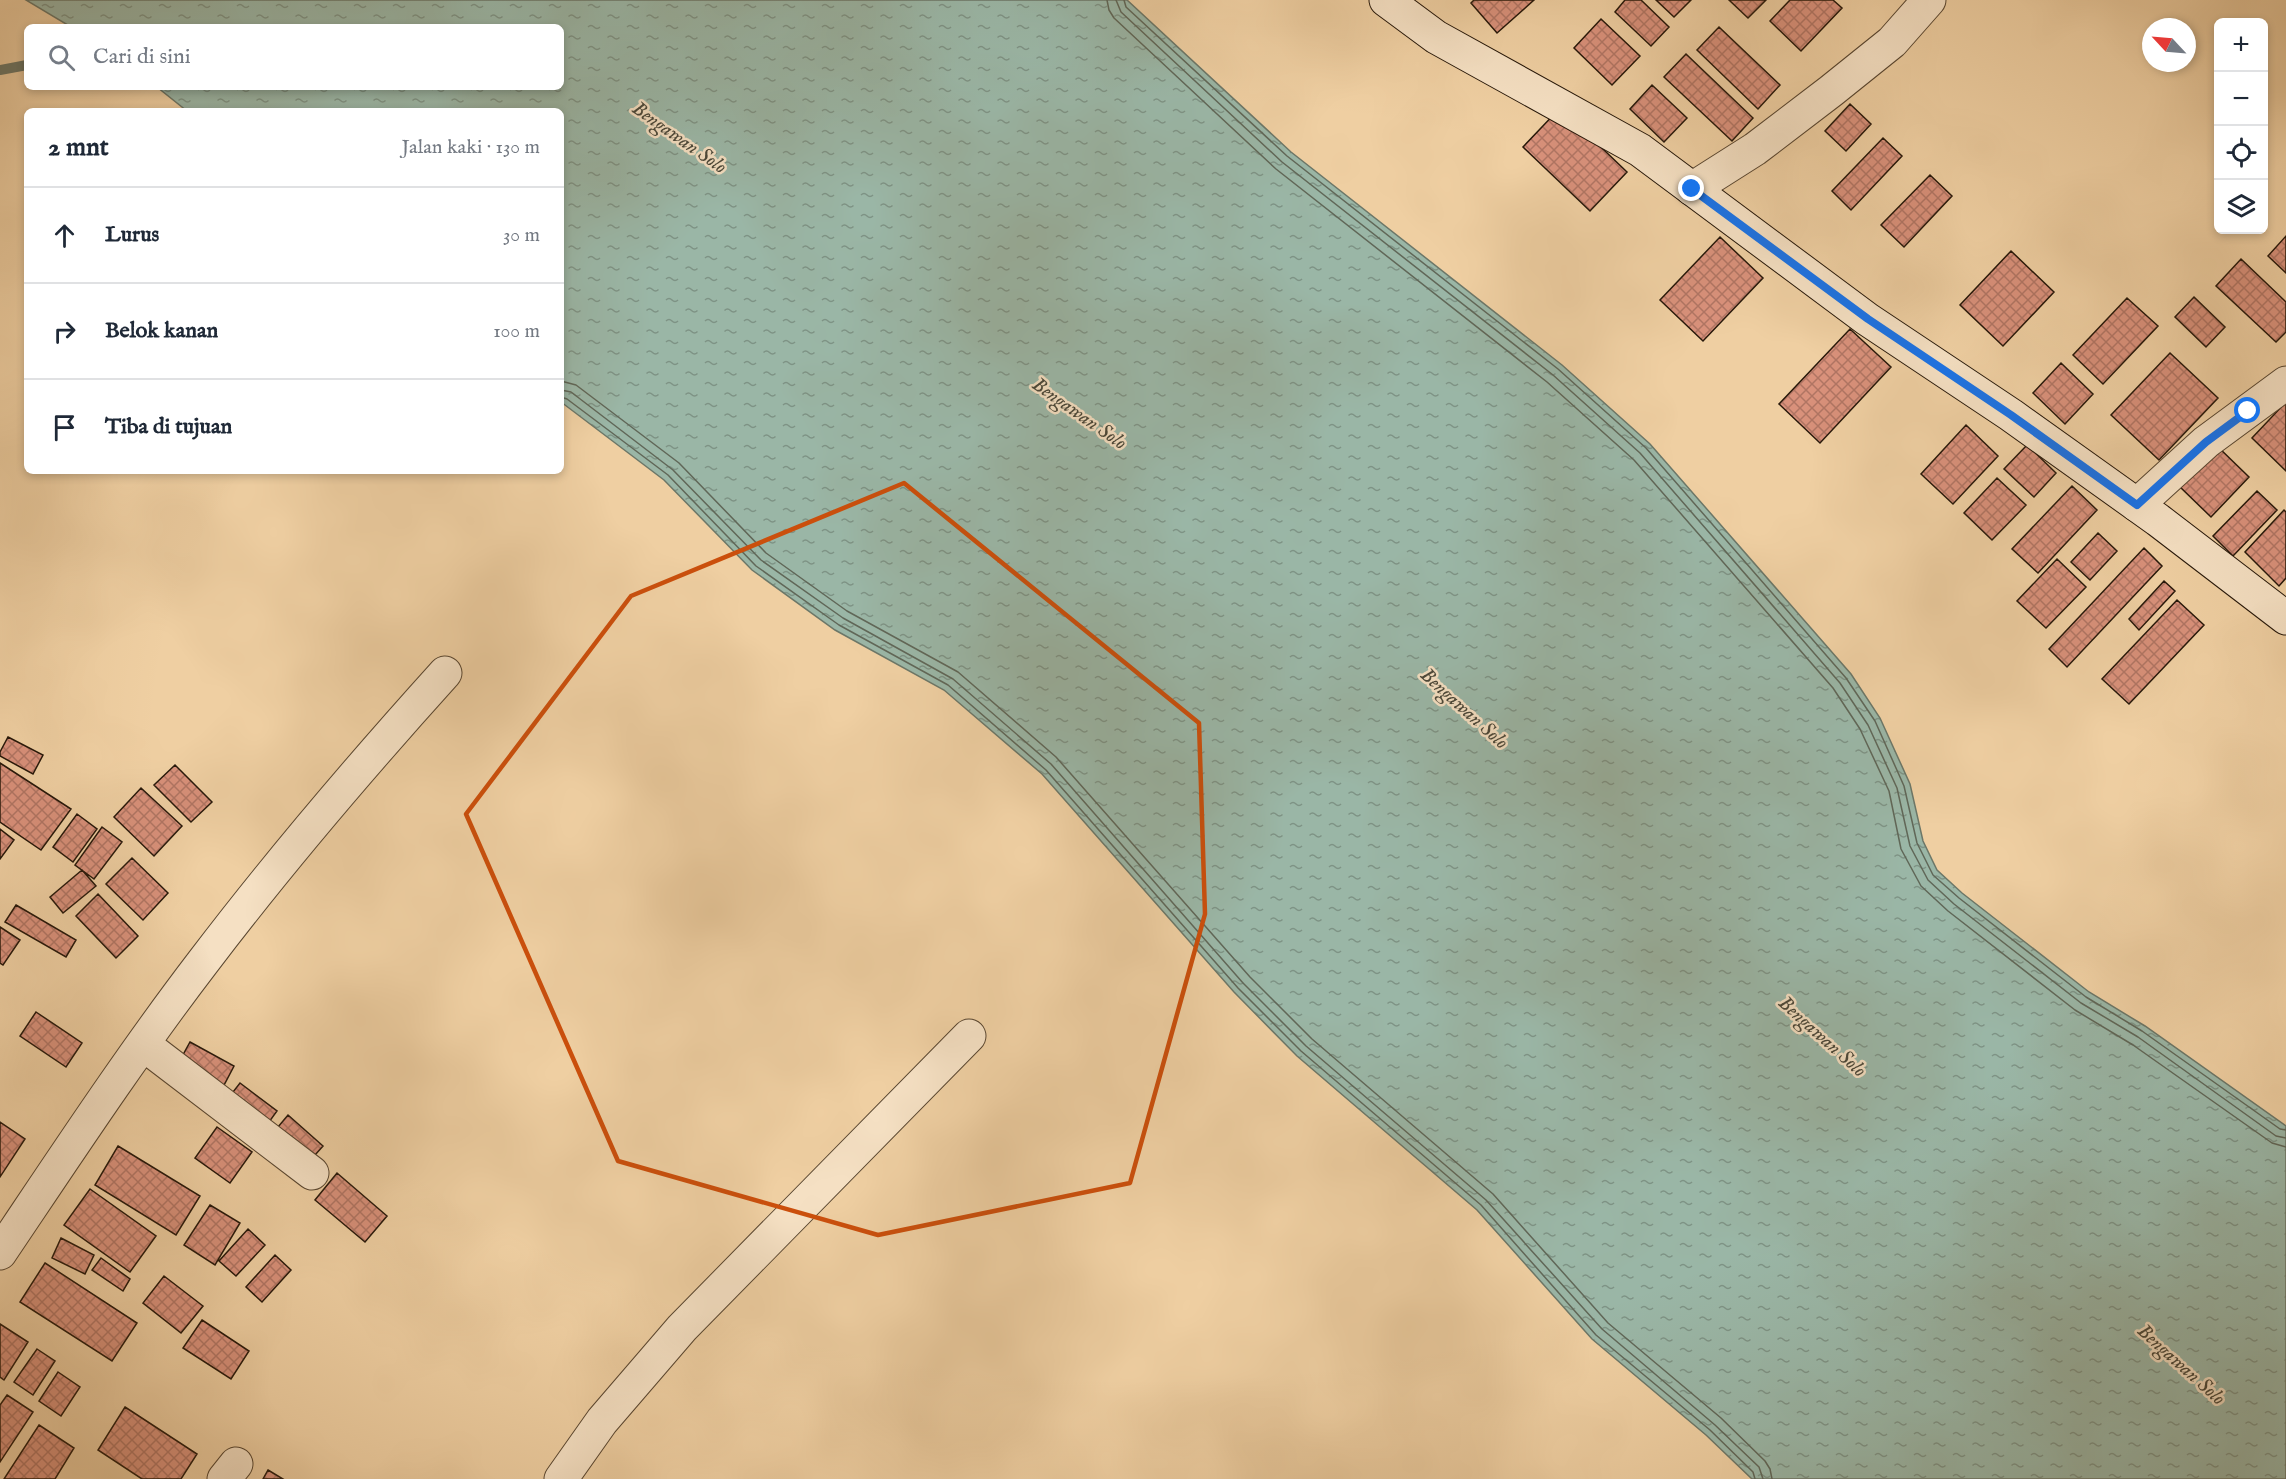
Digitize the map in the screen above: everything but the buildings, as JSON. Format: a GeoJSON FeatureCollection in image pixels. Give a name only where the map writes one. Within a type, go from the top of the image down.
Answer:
{"type":"FeatureCollection","features":[{"type":"Feature","properties":{"kind":"street"},"geometry":{"type":"LineString","coordinates":[[1386,0],[1436,37],[1640,150],[1868,319],[2011,415],[2137,505],[2286,618]]}},
{"type":"Feature","properties":{"kind":"street"},"geometry":{"type":"LineString","coordinates":[[1692,189],[1755,150],[1840,84],[1892,42],[1929,0]]}},
{"type":"Feature","properties":{"kind":"street"},"geometry":{"type":"LineString","coordinates":[[2137,505],[2206,442],[2286,383]]}},
{"type":"Feature","properties":{"kind":"street"},"geometry":{"type":"LineString","coordinates":[[0,1253],[143,1044],[203,962],[301,840],[445,673]]}},
{"type":"Feature","properties":{"kind":"street"},"geometry":{"type":"LineString","coordinates":[[561,1479],[602,1421],[682,1328],[969,1036]]}},
{"type":"Feature","properties":{"kind":"street"},"geometry":{"type":"LineString","coordinates":[[143,1044],[312,1173]]}},
{"type":"Feature","properties":{"kind":"highlighted area"},"geometry":{"type":"Polygon","coordinates":[[[904,483],[1199,723],[1205,914],[1130,1183],[878,1235],[618,1161],[466,814],[631,596],[904,483]]]}},
{"type":"Feature","properties":{"kind":"water","name":"Bengawan Solo"},"geometry":{"type":"Polygon","coordinates":[[[26,0],[1127,0],[1291,152],[1562,365],[1650,444],[1851,674],[1880,718],[1910,784],[1923,841],[1937,870],[1962,893],[2089,992],[2145,1026],[2286,1126],[2286,1479],[1752,1479],[1706,1435],[1592,1339],[1477,1210],[1297,1056],[1234,992],[1042,774],[944,690],[835,630],[752,570],[664,480],[564,404],[564,108],[183,108],[161,90],[564,90],[564,24],[66,24],[26,0]]]}},
{"type":"Feature","properties":{"kind":"waterway"},"geometry":{"type":"LineString","coordinates":[[0,70],[24,66]]}},
{"type":"Feature","properties":{"kind":"route"},"geometry":{"type":"LineString","coordinates":[[1692,189],[1868,319],[2011,415],[2137,505],[2206,442],[2248,411]]}}]}
